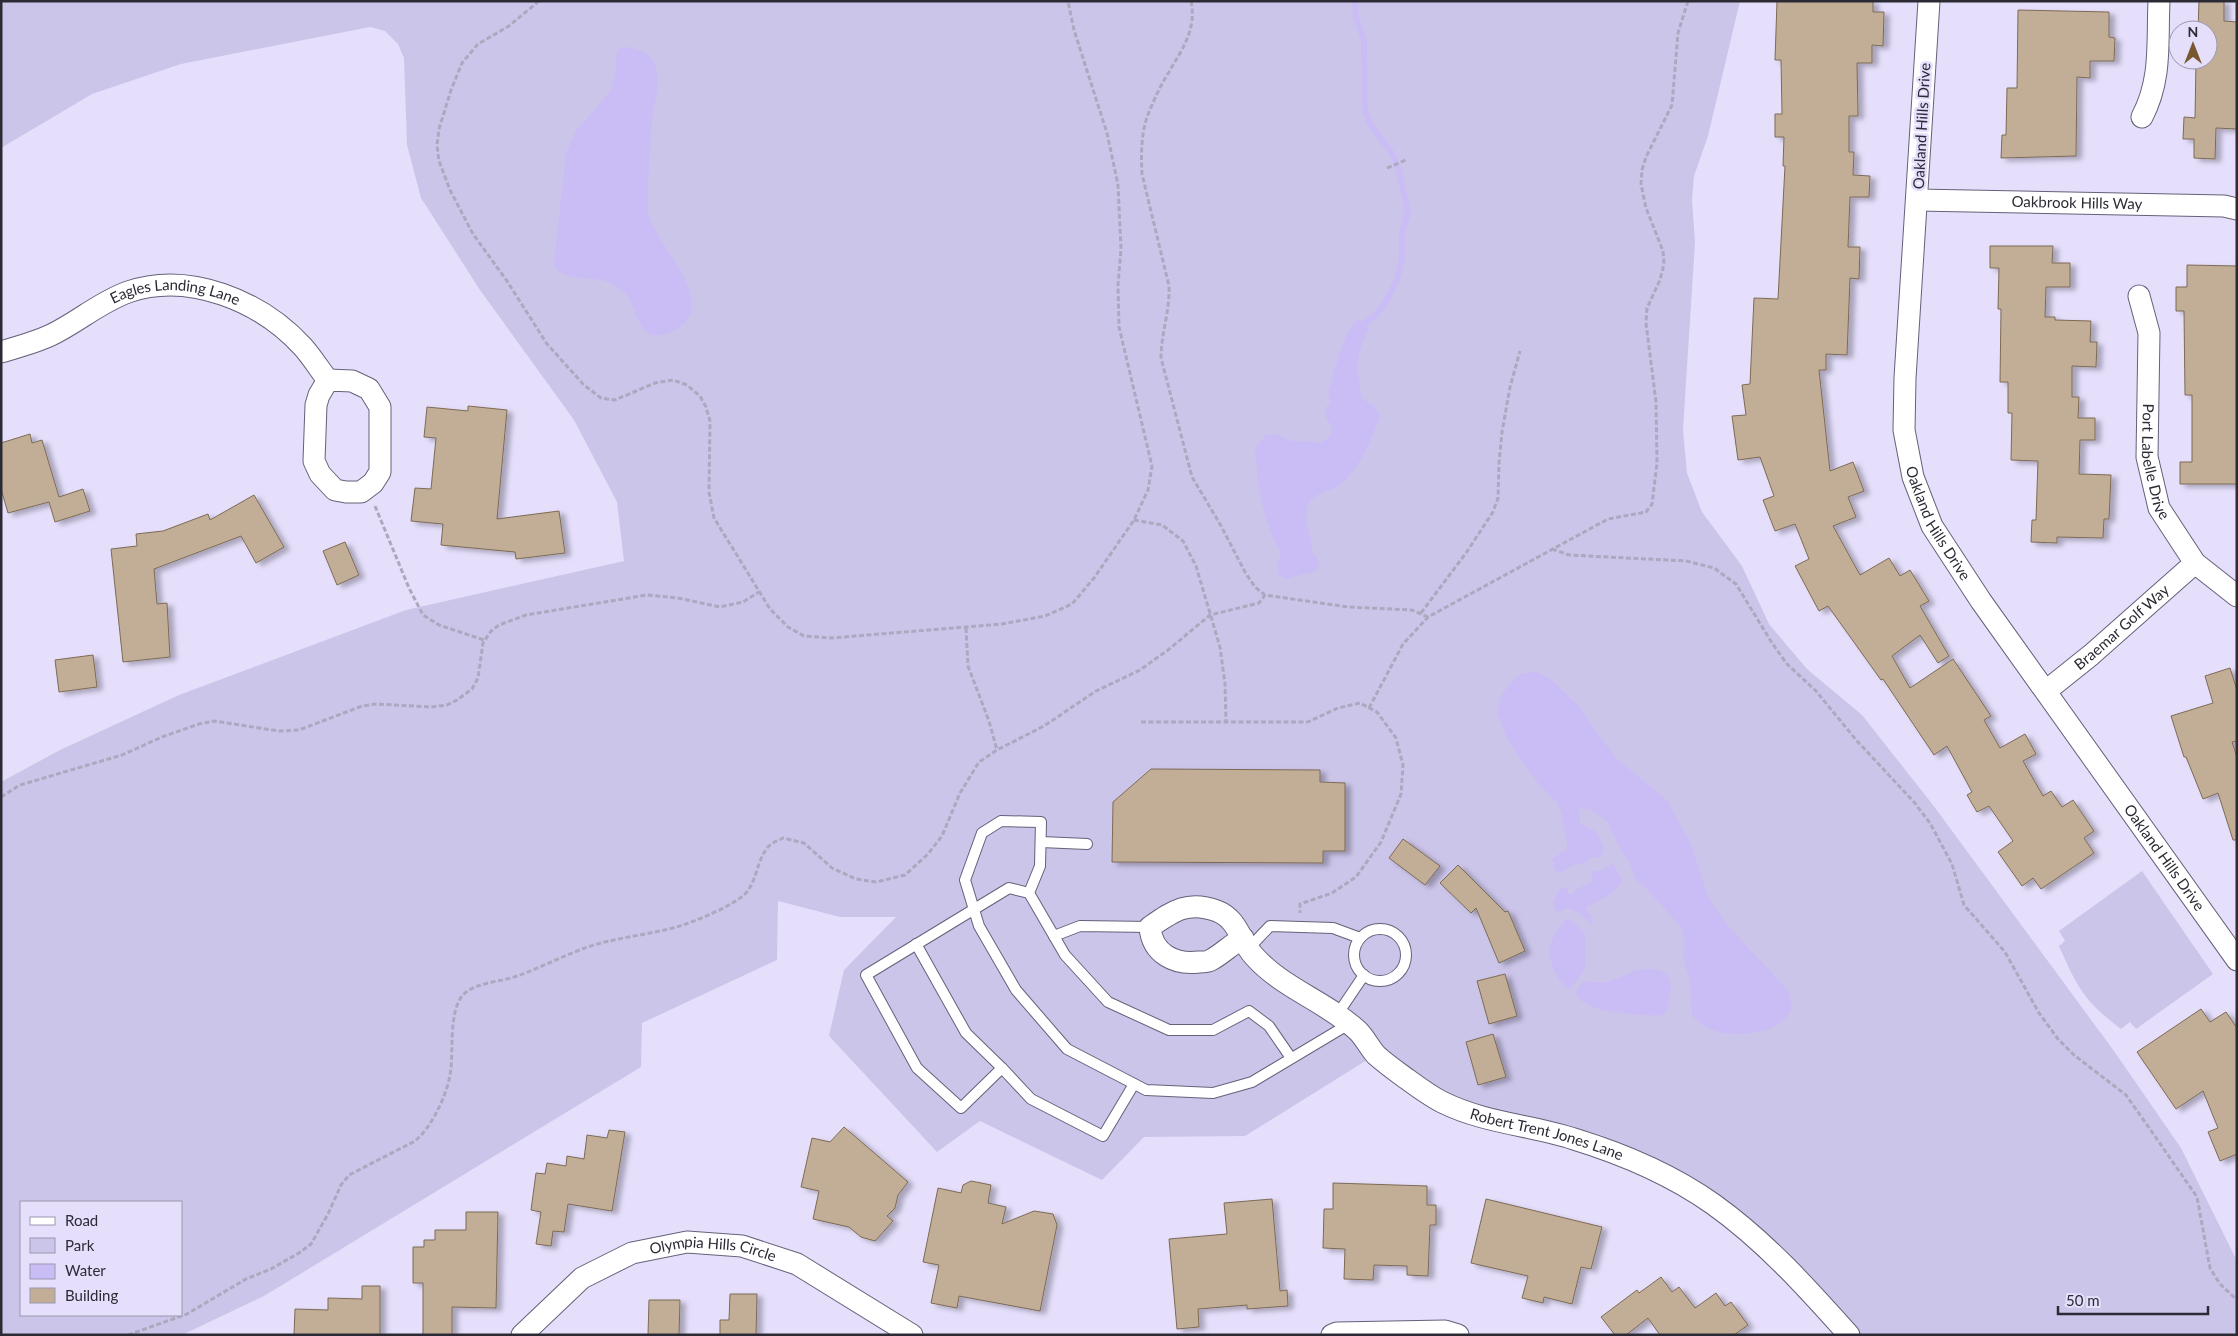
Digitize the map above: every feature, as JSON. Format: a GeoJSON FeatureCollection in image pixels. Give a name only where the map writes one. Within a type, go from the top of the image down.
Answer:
{"type":"FeatureCollection","features":[{"type":"Feature","properties":{"kind":"street","name":"Oakland Hills Drive"},"geometry":{"type":"LineString","coordinates":[[1929,1],[1905,378],[1904,430],[1913,477],[1932,526],[1981,601],[2237,960]]}},
{"type":"Feature","properties":{"kind":"street"},"geometry":{"type":"LineString","coordinates":[[2142,117],[2151,100],[2156,80],[2159,1]]}},
{"type":"Feature","properties":{"kind":"street","name":"Oakbrook Hills Way"},"geometry":{"type":"LineString","coordinates":[[1917,200],[2215,206],[2237,209]]}},
{"type":"Feature","properties":{"kind":"street","name":"Eagles Landing Lane"},"geometry":{"type":"LineString","coordinates":[[1,352],[51,335],[106,302],[130,292],[158,287],[184,286],[236,299],[262,312],[303,347],[328,380]]}},
{"type":"Feature","properties":{"kind":"street","name":"Port Labelle Drive"},"geometry":{"type":"LineString","coordinates":[[2140,296],[2149,333],[2147,457],[2159,508],[2195,562],[2237,596]]}},
{"type":"Feature","properties":{"kind":"street"},"geometry":{"type":"LineString","coordinates":[[328,380],[352,381],[369,389],[380,407],[380,472],[373,482],[361,492],[334,490],[320,474],[314,461],[316,405],[319,395],[328,380]]}},
{"type":"Feature","properties":{"kind":"street","name":"Braemar Golf Way"},"geometry":{"type":"LineString","coordinates":[[2046,691],[2091,656],[2195,562]]}},
{"type":"Feature","properties":{"kind":"street","name":"Robert Trent Jones Lane"},"geometry":{"type":"LineString","coordinates":[[1150,927],[1179,908],[1196,906],[1217,911],[1230,918],[1252,955],[1268,969],[1359,1031],[1375,1054],[1442,1102],[1498,1121],[1534,1128],[1612,1152],[1640,1162],[1689,1189],[1738,1223],[1768,1250],[1805,1286],[1850,1335]]}},
{"type":"Feature","properties":{"kind":"street"},"geometry":{"type":"LineString","coordinates":[[1150,927],[1150,936],[1158,951],[1171,959],[1186,964],[1210,960],[1246,943]]}},
{"type":"Feature","properties":{"kind":"street","name":"Olympia Hills Circle"},"geometry":{"type":"LineString","coordinates":[[522,1335],[582,1278],[632,1253],[688,1242],[742,1246],[797,1264],[912,1335]]}},
{"type":"Feature","properties":{"kind":"street"},"geometry":{"type":"LineString","coordinates":[[1332,1335],[1337,1333],[1446,1331],[1458,1335]]}},
{"type":"Feature","properties":{"kind":"lane"},"geometry":{"type":"LineString","coordinates":[[1029,893],[1040,866],[1041,822],[1001,821],[982,833],[965,880],[979,926],[1016,990],[1067,1049],[1146,1090],[1213,1093],[1252,1082],[1291,1058],[1343,1020],[1364,975]]}},
{"type":"Feature","properties":{"kind":"lane"},"geometry":{"type":"LineString","coordinates":[[1041,842],[1087,844]]}},
{"type":"Feature","properties":{"kind":"lane"},"geometry":{"type":"LineString","coordinates":[[1002,1068],[961,1108],[917,1068],[866,976],[973,908],[1009,888],[1029,893],[1065,955],[1108,1002],[1169,1030],[1213,1030],[1249,1011],[1269,1026],[1291,1058]]}},
{"type":"Feature","properties":{"kind":"lane"},"geometry":{"type":"LineString","coordinates":[[1054,936],[1080,926],[1150,927]]}},
{"type":"Feature","properties":{"kind":"lane"},"geometry":{"type":"LineString","coordinates":[[1246,943],[1270,926],[1333,928],[1360,938]]}},
{"type":"Feature","properties":{"kind":"lane"},"geometry":{"type":"LineString","coordinates":[[1375,929],[1392,932],[1403,944],[1406,953],[1405,961],[1396,975],[1380,980],[1364,975],[1354,961],[1356,945],[1360,938],[1375,929]]}},
{"type":"Feature","properties":{"kind":"lane"},"geometry":{"type":"LineString","coordinates":[[916,944],[966,1033],[1031,1099],[1103,1136],[1134,1084]]}},
{"type":"Feature","properties":{"kind":"path"},"geometry":{"type":"LineString","coordinates":[[539,1],[515,22],[478,44],[462,63],[451,90],[439,129],[437,145],[439,160],[450,190],[473,234],[507,281],[547,344],[584,385],[601,398],[615,400],[655,383],[674,380],[688,385],[700,396],[710,421],[708,492],[714,518],[770,609],[788,627],[804,636],[831,638],[966,628],[1045,616],[1072,604],[1094,578],[1134,520],[1148,490],[1152,466],[1119,326],[1118,285],[1121,249],[1118,186],[1107,133],[1074,30],[1068,1]]}},
{"type":"Feature","properties":{"kind":"path"},"geometry":{"type":"LineString","coordinates":[[1190,1],[1192,23],[1188,40],[1156,96],[1147,118],[1142,139],[1142,174],[1169,286],[1169,299],[1161,342],[1161,358],[1192,477],[1220,524],[1245,572],[1255,587],[1265,595],[1348,607],[1412,610],[1428,617]]}},
{"type":"Feature","properties":{"kind":"path"},"geometry":{"type":"LineString","coordinates":[[1369,708],[1403,644],[1428,617],[1608,519],[1646,512],[1652,504],[1655,496],[1657,463],[1656,402],[1646,323],[1647,308],[1663,272],[1664,251],[1646,208],[1640,184],[1646,157],[1672,106],[1675,95],[1678,33],[1688,1]]}},
{"type":"Feature","properties":{"kind":"path"},"geometry":{"type":"LineString","coordinates":[[1387,168],[1406,160]]}},
{"type":"Feature","properties":{"kind":"path"},"geometry":{"type":"LineString","coordinates":[[1421,613],[1494,512],[1498,498],[1502,432],[1510,387],[1520,351]]}},
{"type":"Feature","properties":{"kind":"path"},"geometry":{"type":"LineString","coordinates":[[367,487],[409,588],[423,615],[439,625],[484,640]]}},
{"type":"Feature","properties":{"kind":"path"},"geometry":{"type":"LineString","coordinates":[[1134,520],[1162,525],[1184,541],[1196,566],[1220,647],[1225,684],[1226,722]]}},
{"type":"Feature","properties":{"kind":"path"},"geometry":{"type":"LineString","coordinates":[[1552,549],[1568,555],[1669,559],[1703,564],[1714,568],[1736,584],[1787,664],[1816,691],[1857,741],[1914,802],[1930,824],[1952,864],[1964,905],[2005,952],[2039,1013],[2074,1055],[2126,1095],[2152,1132],[2197,1197],[2210,1268],[2220,1284],[2237,1300]]}},
{"type":"Feature","properties":{"kind":"path"},"geometry":{"type":"LineString","coordinates":[[1,797],[20,785],[122,755],[162,737],[199,724],[214,721],[279,731],[299,730],[362,706],[376,704],[431,707],[446,705],[457,700],[472,689],[478,678],[484,640],[491,631],[499,625],[526,615],[647,595],[678,598],[720,607],[742,602],[759,592]]}},
{"type":"Feature","properties":{"kind":"path"},"geometry":{"type":"LineString","coordinates":[[182,1316],[240,1282],[271,1269],[300,1253],[310,1244],[328,1214],[341,1185],[349,1175],[415,1141],[424,1133],[441,1100],[451,1070],[453,1028],[457,1006],[464,994],[479,986],[516,976],[594,945],[685,924],[721,908],[744,894],[754,879],[770,845],[783,838],[804,843],[832,868],[856,879],[876,882],[905,875],[928,854],[942,836],[960,793],[980,762],[997,750],[1044,726],[1096,691],[1140,670],[1168,650],[1210,615],[1259,603],[1265,595]]}},
{"type":"Feature","properties":{"kind":"path"},"geometry":{"type":"LineString","coordinates":[[966,628],[968,666],[990,721],[997,750]]}},
{"type":"Feature","properties":{"kind":"path"},"geometry":{"type":"LineString","coordinates":[[1141,722],[1308,722],[1338,708],[1360,703],[1377,712],[1396,738],[1402,765],[1401,794],[1381,842],[1356,877],[1332,893],[1300,904],[1300,927]]}},
{"type":"Feature","properties":{"kind":"path"},"geometry":{"type":"LineString","coordinates":[[128,1335],[181,1316]]}},
{"type":"Feature","properties":{"kind":"green space"},"geometry":{"type":"Polygon","coordinates":[[[1,1],[1740,1],[1708,136],[1694,176],[1692,200],[1695,242],[1683,430],[1687,473],[1702,512],[1742,566],[1769,624],[1807,669],[1862,715],[1933,805],[2114,1051],[2181,1148],[2237,1261],[2237,1335],[1858,1335],[1706,1187],[1643,1153],[1598,1134],[1489,1108],[1439,1091],[1383,1050],[1245,1136],[1144,1137],[1102,1180],[980,1121],[937,1152],[829,1036],[844,970],[896,917],[840,917],[778,901],[777,960],[642,1023],[641,1067],[264,1296],[182,1335],[1,1335],[1,782],[60,750],[179,695],[406,610],[624,561],[617,502],[574,420],[480,290],[421,198],[407,145],[404,58],[398,44],[385,31],[370,27],[181,64],[92,94],[1,148],[1,1]]]}},
{"type":"Feature","properties":{"kind":"green space"},"geometry":{"type":"Polygon","coordinates":[[[2142,871],[2213,974],[2136,1029],[2130,1022],[2121,1029],[2098,1010],[2077,983],[2059,946],[2065,941],[2059,931],[2142,871]]]}},
{"type":"Feature","properties":{"kind":"water"},"geometry":{"type":"Polygon","coordinates":[[[621,47],[635,49],[648,55],[652,58],[656,69],[657,92],[652,122],[648,210],[660,238],[682,273],[689,290],[692,306],[686,321],[671,332],[659,335],[651,334],[644,330],[628,297],[622,290],[606,281],[566,275],[558,271],[554,262],[566,153],[576,131],[610,92],[615,75],[617,52],[621,47]]]}},
{"type":"Feature","properties":{"kind":"water"},"geometry":{"type":"Polygon","coordinates":[[[1359,318],[1369,329],[1361,347],[1358,362],[1362,398],[1376,408],[1380,417],[1356,468],[1339,486],[1314,498],[1307,508],[1306,519],[1312,553],[1317,556],[1319,567],[1316,571],[1285,579],[1279,575],[1277,566],[1281,552],[1269,527],[1262,502],[1255,448],[1266,435],[1279,435],[1293,441],[1320,443],[1332,433],[1331,425],[1325,416],[1326,406],[1331,405],[1328,392],[1348,331],[1359,318]]]}},
{"type":"Feature","properties":{"kind":"water"},"geometry":{"type":"Polygon","coordinates":[[[1540,673],[1552,680],[1583,710],[1588,721],[1617,759],[1667,800],[1692,846],[1707,894],[1715,908],[1729,927],[1788,990],[1792,1007],[1786,1018],[1777,1025],[1754,1033],[1728,1033],[1707,1028],[1692,1016],[1690,982],[1683,957],[1685,944],[1681,927],[1644,886],[1636,880],[1629,861],[1621,851],[1608,822],[1593,811],[1581,808],[1579,811],[1580,824],[1596,831],[1604,848],[1601,857],[1590,858],[1586,863],[1576,864],[1560,873],[1555,871],[1552,859],[1567,849],[1561,812],[1557,803],[1537,782],[1508,741],[1497,712],[1502,694],[1514,679],[1520,674],[1540,673]]]}},
{"type":"Feature","properties":{"kind":"water"},"geometry":{"type":"Polygon","coordinates":[[[1613,863],[1622,883],[1608,896],[1587,907],[1586,910],[1591,915],[1591,925],[1574,910],[1566,908],[1559,912],[1555,909],[1553,903],[1561,888],[1569,887],[1567,893],[1571,895],[1577,889],[1593,881],[1592,871],[1601,871],[1613,863]]]}},
{"type":"Feature","properties":{"kind":"water"},"geometry":{"type":"Polygon","coordinates":[[[1566,919],[1572,920],[1585,933],[1586,964],[1584,971],[1570,989],[1565,986],[1553,968],[1550,954],[1551,942],[1566,919]]]}},
{"type":"Feature","properties":{"kind":"water"},"geometry":{"type":"Polygon","coordinates":[[[1652,969],[1666,974],[1671,984],[1671,991],[1665,1014],[1652,1016],[1609,1011],[1595,1008],[1577,998],[1576,992],[1583,981],[1605,983],[1637,970],[1652,969]]]}},
{"type":"Feature","properties":{"kind":"building"},"geometry":{"type":"Polygon","coordinates":[[[1777,1],[1873,1],[1873,12],[1884,12],[1883,46],[1872,45],[1872,63],[1857,63],[1858,116],[1849,116],[1849,152],[1854,152],[1853,175],[1870,176],[1869,197],[1850,197],[1848,247],[1860,247],[1859,279],[1850,278],[1847,355],[1826,354],[1826,370],[1819,370],[1830,471],[1853,462],[1864,491],[1848,497],[1856,517],[1833,526],[1860,575],[1889,558],[1900,576],[1910,570],[1929,601],[1920,606],[1949,656],[1938,663],[1920,635],[1892,656],[1910,688],[1953,659],[1991,716],[1984,720],[2000,748],[2025,734],[2036,754],[2023,761],[2043,796],[2051,791],[2062,807],[2073,800],[2094,831],[2084,838],[2094,853],[2041,889],[2033,878],[2022,886],[1998,852],[2013,841],[1989,806],[1977,812],[1967,795],[1972,792],[1947,746],[1934,755],[1883,679],[1881,680],[1828,606],[1819,611],[1795,566],[1809,559],[1795,524],[1775,531],[1763,500],[1774,496],[1760,457],[1738,460],[1732,416],[1746,415],[1742,385],[1750,384],[1754,298],[1778,299],[1785,166],[1783,166],[1784,137],[1775,137],[1775,114],[1782,114],[1781,60],[1775,60],[1777,1]]]}},
{"type":"Feature","properties":{"kind":"building"},"geometry":{"type":"Polygon","coordinates":[[[2199,1],[2224,1],[2224,21],[2237,22],[2237,129],[2216,128],[2215,159],[2194,158],[2194,139],[2183,139],[2184,117],[2195,118],[2196,70],[2218,70],[2218,20],[2198,20],[2199,1]]]}},
{"type":"Feature","properties":{"kind":"building"},"geometry":{"type":"Polygon","coordinates":[[[2018,10],[2109,12],[2109,37],[2115,38],[2114,61],[2090,61],[2090,78],[2077,77],[2076,156],[2001,158],[2002,135],[2006,135],[2007,88],[2017,88],[2018,10]]]}},
{"type":"Feature","properties":{"kind":"building"},"geometry":{"type":"Polygon","coordinates":[[[1990,246],[2053,246],[2052,263],[2070,263],[2070,287],[2046,287],[2045,317],[2055,317],[2055,320],[2091,321],[2090,342],[2097,342],[2096,367],[2072,366],[2072,397],[2079,397],[2078,418],[2095,418],[2095,440],[2080,440],[2079,474],[2111,475],[2109,519],[2104,519],[2103,538],[2057,537],[2057,543],[2031,542],[2032,520],[2036,520],[2038,461],[2011,460],[2012,413],[2008,413],[2008,382],[2000,382],[2001,309],[1998,309],[1999,268],[1990,268],[1990,246]]]}},
{"type":"Feature","properties":{"kind":"building"},"geometry":{"type":"Polygon","coordinates":[[[2187,265],[2237,266],[2237,484],[2180,484],[2180,462],[2192,462],[2192,395],[2185,395],[2184,311],[2176,311],[2176,287],[2187,287],[2187,265]]]}},
{"type":"Feature","properties":{"kind":"building"},"geometry":{"type":"Polygon","coordinates":[[[468,406],[507,410],[497,519],[559,511],[565,553],[516,559],[515,552],[441,545],[443,524],[411,521],[415,488],[431,489],[436,438],[424,437],[427,407],[468,411],[468,406]]]}},
{"type":"Feature","properties":{"kind":"building"},"geometry":{"type":"Polygon","coordinates":[[[30,434],[32,443],[42,440],[59,497],[83,489],[90,511],[55,522],[49,502],[8,513],[1,489],[1,443],[30,434]]]}},
{"type":"Feature","properties":{"kind":"building"},"geometry":{"type":"Polygon","coordinates":[[[254,495],[284,547],[256,563],[241,536],[154,569],[157,604],[167,603],[170,657],[123,662],[111,549],[137,546],[136,534],[163,531],[208,514],[210,520],[254,495]]]}},
{"type":"Feature","properties":{"kind":"building"},"geometry":{"type":"Polygon","coordinates":[[[345,542],[359,575],[337,585],[323,551],[345,542]]]}},
{"type":"Feature","properties":{"kind":"building"},"geometry":{"type":"Polygon","coordinates":[[[93,655],[97,687],[59,692],[55,660],[93,655]]]}},
{"type":"Feature","properties":{"kind":"building"},"geometry":{"type":"Polygon","coordinates":[[[2230,668],[2237,690],[2237,741],[2232,742],[2237,757],[2237,840],[2233,840],[2218,793],[2203,799],[2186,757],[2184,757],[2171,716],[2213,703],[2205,676],[2230,668]]]}},
{"type":"Feature","properties":{"kind":"building"},"geometry":{"type":"Polygon","coordinates":[[[1151,769],[1320,770],[1320,782],[1345,783],[1345,851],[1323,851],[1323,863],[1112,862],[1113,802],[1151,769]]]}},
{"type":"Feature","properties":{"kind":"building"},"geometry":{"type":"Polygon","coordinates":[[[1403,839],[1440,866],[1425,885],[1389,858],[1403,839]]]}},
{"type":"Feature","properties":{"kind":"building"},"geometry":{"type":"Polygon","coordinates":[[[1458,865],[1505,912],[1508,911],[1525,951],[1499,963],[1476,908],[1471,913],[1440,883],[1458,865]]]}},
{"type":"Feature","properties":{"kind":"building"},"geometry":{"type":"Polygon","coordinates":[[[1505,974],[1517,1016],[1489,1024],[1477,981],[1505,974]]]}},
{"type":"Feature","properties":{"kind":"building"},"geometry":{"type":"Polygon","coordinates":[[[2201,1009],[2210,1022],[2226,1012],[2237,1028],[2237,1154],[2220,1161],[2208,1132],[2218,1128],[2203,1091],[2176,1109],[2137,1052],[2201,1009]]]}},
{"type":"Feature","properties":{"kind":"building"},"geometry":{"type":"Polygon","coordinates":[[[1493,1034],[1506,1077],[1478,1085],[1466,1042],[1493,1034]]]}},
{"type":"Feature","properties":{"kind":"building"},"geometry":{"type":"Polygon","coordinates":[[[844,1127],[908,1182],[898,1195],[895,1208],[887,1216],[893,1221],[875,1241],[861,1237],[849,1227],[813,1219],[819,1191],[801,1187],[812,1138],[830,1142],[844,1127]]]}},
{"type":"Feature","properties":{"kind":"building"},"geometry":{"type":"Polygon","coordinates":[[[609,1130],[625,1132],[612,1211],[568,1204],[564,1232],[553,1231],[551,1246],[536,1244],[541,1212],[531,1210],[536,1173],[545,1174],[547,1163],[566,1166],[567,1156],[584,1159],[587,1135],[607,1138],[609,1130]]]}},
{"type":"Feature","properties":{"kind":"building"},"geometry":{"type":"Polygon","coordinates":[[[971,1181],[991,1185],[988,1203],[1006,1207],[1002,1224],[1034,1211],[1053,1214],[1057,1225],[1040,1311],[959,1296],[957,1308],[931,1303],[939,1265],[923,1262],[938,1188],[961,1193],[963,1185],[971,1181]]]}},
{"type":"Feature","properties":{"kind":"building"},"geometry":{"type":"Polygon","coordinates":[[[1333,1183],[1427,1186],[1427,1205],[1436,1205],[1436,1225],[1430,1225],[1428,1276],[1407,1275],[1407,1266],[1374,1265],[1373,1280],[1344,1279],[1345,1249],[1323,1248],[1324,1209],[1333,1209],[1333,1183]]]}},
{"type":"Feature","properties":{"kind":"building"},"geometry":{"type":"Polygon","coordinates":[[[1272,1199],[1280,1291],[1287,1290],[1288,1306],[1247,1309],[1247,1305],[1198,1309],[1199,1327],[1177,1329],[1169,1239],[1227,1234],[1224,1203],[1272,1199]]]}},
{"type":"Feature","properties":{"kind":"building"},"geometry":{"type":"Polygon","coordinates":[[[1486,1199],[1602,1227],[1591,1269],[1581,1267],[1572,1304],[1544,1297],[1543,1303],[1522,1298],[1528,1276],[1471,1263],[1486,1199]]]}},
{"type":"Feature","properties":{"kind":"building"},"geometry":{"type":"Polygon","coordinates":[[[466,1212],[498,1212],[496,1308],[452,1307],[452,1335],[423,1335],[423,1283],[413,1283],[413,1247],[424,1247],[424,1240],[435,1240],[435,1230],[466,1230],[466,1212]]]}},
{"type":"Feature","properties":{"kind":"building"},"geometry":{"type":"Polygon","coordinates":[[[1661,1277],[1672,1292],[1679,1287],[1695,1308],[1716,1293],[1725,1306],[1731,1302],[1748,1325],[1734,1335],[1660,1335],[1648,1318],[1626,1335],[1615,1335],[1601,1317],[1637,1290],[1639,1293],[1661,1277]]]}},
{"type":"Feature","properties":{"kind":"building"},"geometry":{"type":"Polygon","coordinates":[[[362,1286],[380,1286],[380,1335],[294,1335],[295,1309],[328,1310],[328,1298],[362,1299],[362,1286]]]}},
{"type":"Feature","properties":{"kind":"building"},"geometry":{"type":"Polygon","coordinates":[[[730,1294],[757,1294],[756,1335],[720,1335],[720,1320],[729,1320],[730,1294]]]}},
{"type":"Feature","properties":{"kind":"building"},"geometry":{"type":"Polygon","coordinates":[[[649,1300],[680,1300],[679,1335],[648,1335],[649,1300]]]}},
{"type":"Feature","properties":{"kind":"waterway"},"geometry":{"type":"LineString","coordinates":[[1355,1],[1356,17],[1364,40],[1365,110],[1369,122],[1393,155],[1399,171],[1408,213],[1402,231],[1402,259],[1397,279],[1386,302],[1376,315],[1364,324]]}}]}
